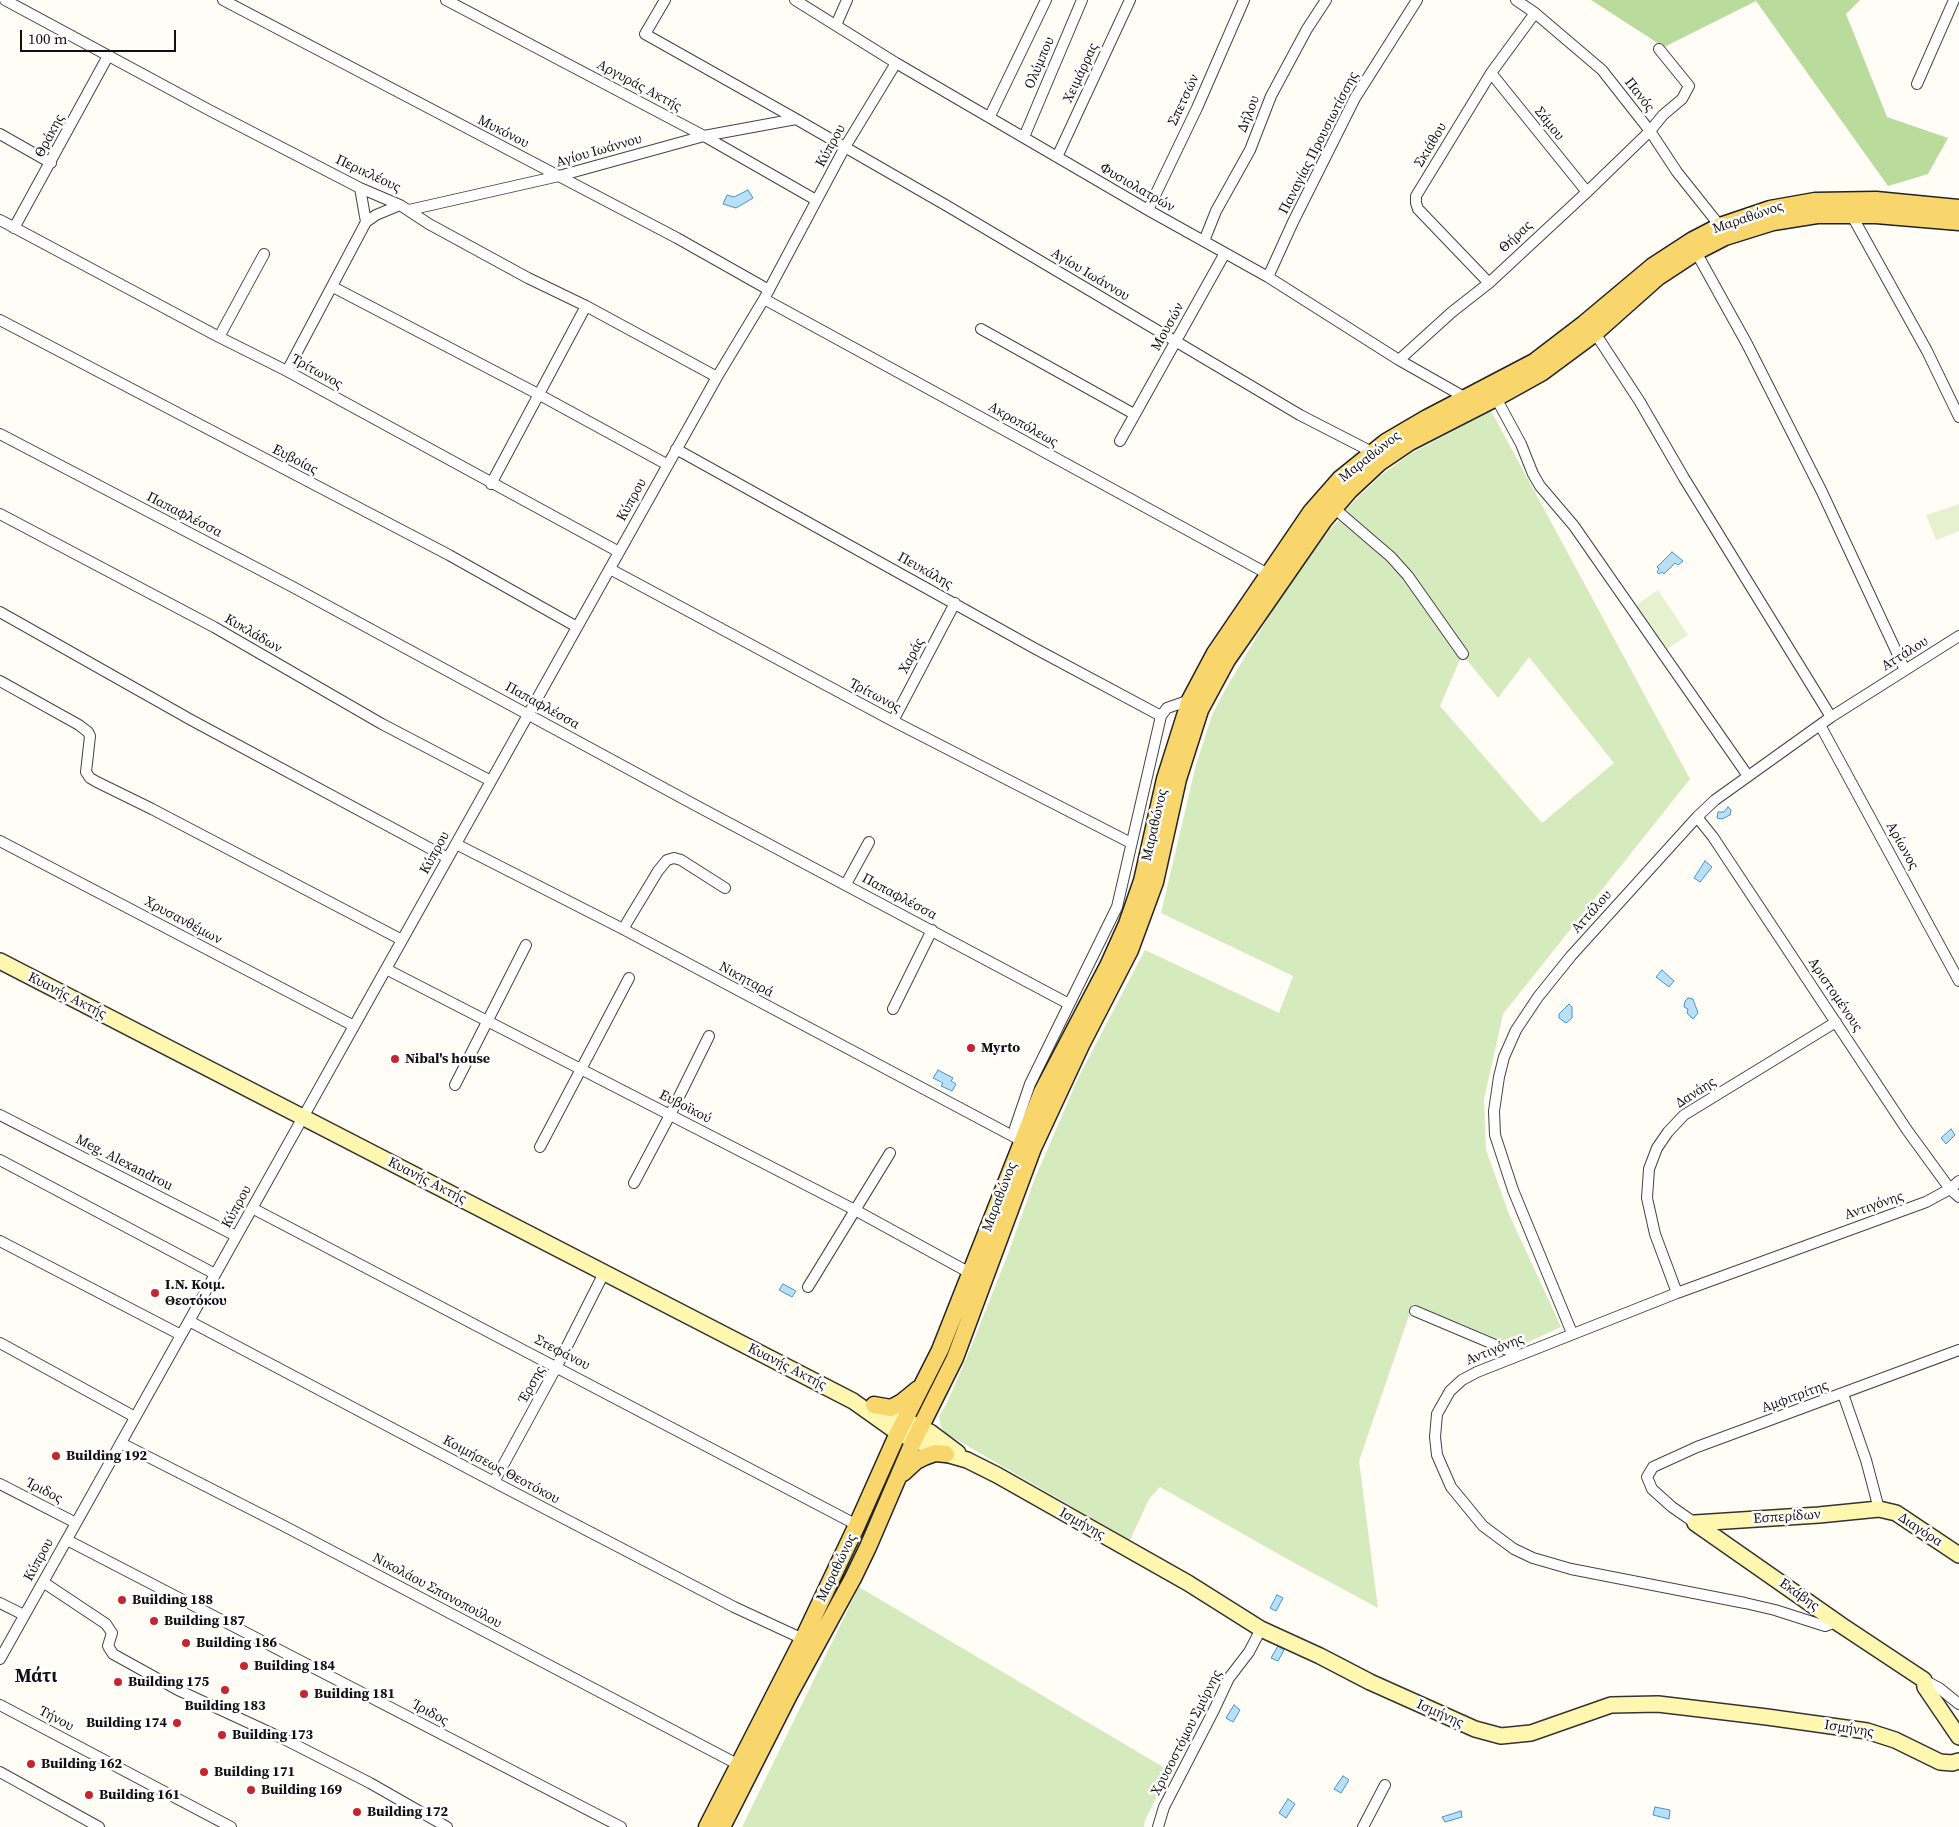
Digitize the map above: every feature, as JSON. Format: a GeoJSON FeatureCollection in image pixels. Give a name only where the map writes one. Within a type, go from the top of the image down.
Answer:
{"type":"FeatureCollection","features":[{"type":"Feature","properties":{"kind":"main road","name":"Μαραθώνος"},"geometry":{"type":"LineString","coordinates":[[708,1827],[803,1639],[901,1426],[940,1350],[1042,1092],[1108,966],[1127,924],[1142,881],[1165,779],[1190,700],[1216,653],[1268,574],[1324,496],[1340,479],[1372,452],[1405,430],[1534,362],[1586,324],[1653,266],[1693,240],[1720,226],[1770,209],[1815,201],[1876,200],[1959,208]]}},
{"type":"Feature","properties":{"kind":"main road","name":"Μαραθώνος"},"geometry":{"type":"LineString","coordinates":[[722,1827],[789,1695],[853,1578],[918,1434],[955,1358],[1033,1148],[1054,1100],[1139,929],[1155,882],[1178,779],[1200,710],[1228,660],[1310,539],[1334,508],[1364,476],[1391,454],[1432,430],[1541,373],[1595,333],[1658,278],[1696,252],[1725,237],[1774,222],[1817,215],[1851,214],[1959,222]]}},
{"type":"Feature","properties":{"kind":"main road"},"geometry":{"type":"LineString","coordinates":[[874,1405],[891,1408],[913,1394],[924,1382]]}},
{"type":"Feature","properties":{"kind":"main road"},"geometry":{"type":"LineString","coordinates":[[899,1476],[916,1461],[924,1457],[934,1454],[946,1454]]}},
{"type":"Feature","properties":{"kind":"street","name":"Περικλέους"},"geometry":{"type":"LineString","coordinates":[[5,0],[360,188],[405,207],[429,224],[528,278],[586,306],[717,377]]}},
{"type":"Feature","properties":{"kind":"street","name":"Μυκόνου"},"geometry":{"type":"LineString","coordinates":[[223,0],[677,238],[769,290]]}},
{"type":"Feature","properties":{"kind":"street","name":"Αργυράς Ακτής"},"geometry":{"type":"LineString","coordinates":[[446,0],[704,136],[816,200]]}},
{"type":"Feature","properties":{"kind":"street","name":"Αγίου Ιωάννου"},"geometry":{"type":"LineString","coordinates":[[665,0],[645,34],[845,147],[1300,415],[1372,452]]}},
{"type":"Feature","properties":{"kind":"street","name":"Φυσιολατρών"},"geometry":{"type":"LineString","coordinates":[[795,0],[896,63],[990,116],[1148,210],[1268,277],[1399,360],[1466,398]]}},
{"type":"Feature","properties":{"kind":"street"},"geometry":{"type":"LineString","coordinates":[[836,24],[847,0]]}},
{"type":"Feature","properties":{"kind":"street"},"geometry":{"type":"LineString","coordinates":[[990,116],[1046,0]]}},
{"type":"Feature","properties":{"kind":"street","name":"Ολύμπου"},"geometry":{"type":"LineString","coordinates":[[1024,137],[1082,0]]}},
{"type":"Feature","properties":{"kind":"street","name":"Χειμάρρας"},"geometry":{"type":"LineString","coordinates":[[1057,157],[1130,0]]}},
{"type":"Feature","properties":{"kind":"street","name":"Σπετσών"},"geometry":{"type":"LineString","coordinates":[[1148,210],[1197,108],[1244,0]]}},
{"type":"Feature","properties":{"kind":"street","name":"Δήλου"},"geometry":{"type":"LineString","coordinates":[[1204,241],[1216,211],[1250,150],[1271,96],[1307,29],[1326,0]]}},
{"type":"Feature","properties":{"kind":"street","name":"Παναγίας Προυσιωτίσσης"},"geometry":{"type":"LineString","coordinates":[[1268,277],[1293,222],[1355,98],[1417,0]]}},
{"type":"Feature","properties":{"kind":"street","name":"Πανός"},"geometry":{"type":"LineString","coordinates":[[1516,0],[1535,13],[1602,70],[1650,132],[1677,172],[1720,226]]}},
{"type":"Feature","properties":{"kind":"street"},"geometry":{"type":"LineString","coordinates":[[1917,84],[1954,0]]}},
{"type":"Feature","properties":{"kind":"street","name":"Σκιάθου"},"geometry":{"type":"LineString","coordinates":[[1489,283],[1418,209],[1416,196],[1491,73],[1535,13]]}},
{"type":"Feature","properties":{"kind":"street","name":"Θήρας"},"geometry":{"type":"LineString","coordinates":[[1399,360],[1452,312],[1489,283],[1588,192],[1650,132],[1663,115],[1682,99],[1687,93],[1689,86],[1659,49]]}},
{"type":"Feature","properties":{"kind":"street","name":"Θράκης"},"geometry":{"type":"LineString","coordinates":[[14,228],[108,56]]}},
{"type":"Feature","properties":{"kind":"street","name":"Κύπρου"},"geometry":{"type":"LineString","coordinates":[[0,1658],[676,449],[764,300],[845,147],[896,63]]}},
{"type":"Feature","properties":{"kind":"street","name":"Σάμου"},"geometry":{"type":"LineString","coordinates":[[1491,73],[1588,192]]}},
{"type":"Feature","properties":{"kind":"street","name":"Αγίου Ιωάννου"},"geometry":{"type":"LineString","coordinates":[[366,222],[376,215],[405,207],[559,176],[704,136],[796,119]]}},
{"type":"Feature","properties":{"kind":"street"},"geometry":{"type":"LineString","coordinates":[[0,134],[51,163]]}},
{"type":"Feature","properties":{"kind":"street"},"geometry":{"type":"LineString","coordinates":[[287,371],[366,222],[360,188]]}},
{"type":"Feature","properties":{"kind":"street"},"geometry":{"type":"LineString","coordinates":[[1851,214],[1927,351],[1959,417]]}},
{"type":"Feature","properties":{"kind":"street","name":"Τρίτωνος"},"geometry":{"type":"LineString","coordinates":[[0,220],[287,371],[491,484],[619,552]]}},
{"type":"Feature","properties":{"kind":"street"},"geometry":{"type":"LineString","coordinates":[[1696,252],[1747,344],[1822,492],[1905,670]]}},
{"type":"Feature","properties":{"kind":"street","name":"Μουσών"},"geometry":{"type":"LineString","coordinates":[[1120,441],[1225,253]]}},
{"type":"Feature","properties":{"kind":"street"},"geometry":{"type":"LineString","coordinates":[[220,337],[264,254]]}},
{"type":"Feature","properties":{"kind":"street"},"geometry":{"type":"LineString","coordinates":[[333,287],[538,394],[668,465]]}},
{"type":"Feature","properties":{"kind":"street","name":"Ακροπόλεως"},"geometry":{"type":"LineString","coordinates":[[764,300],[1268,574]]}},
{"type":"Feature","properties":{"kind":"street"},"geometry":{"type":"LineString","coordinates":[[491,484],[586,306]]}},
{"type":"Feature","properties":{"kind":"street","name":"Ευβοίας"},"geometry":{"type":"LineString","coordinates":[[0,320],[449,555],[577,627]]}},
{"type":"Feature","properties":{"kind":"street"},"geometry":{"type":"LineString","coordinates":[[981,329],[1134,414]]}},
{"type":"Feature","properties":{"kind":"street"},"geometry":{"type":"LineString","coordinates":[[1595,333],[1640,402],[1684,478],[1831,717]]}},
{"type":"Feature","properties":{"kind":"street"},"geometry":{"type":"LineString","coordinates":[[1496,398],[1521,444],[1540,486],[1579,532],[1748,776]]}},
{"type":"Feature","properties":{"kind":"street","name":"Παπαφλέσσα"},"geometry":{"type":"LineString","coordinates":[[0,434],[291,586],[1069,1004]]}},
{"type":"Feature","properties":{"kind":"street","name":"Πευκάλης"},"geometry":{"type":"LineString","coordinates":[[676,449],[1034,648],[1161,716]]}},
{"type":"Feature","properties":{"kind":"street"},"geometry":{"type":"LineString","coordinates":[[1334,508],[1391,557],[1408,576],[1463,654]]}},
{"type":"Feature","properties":{"kind":"street","name":"Κυκλάδων"},"geometry":{"type":"LineString","coordinates":[[0,514],[214,627],[382,724],[491,781]]}},
{"type":"Feature","properties":{"kind":"street","name":"Τρίτωνος"},"geometry":{"type":"LineString","coordinates":[[610,569],[893,721],[1131,843]]}},
{"type":"Feature","properties":{"kind":"street","name":"Χαράς"},"geometry":{"type":"LineString","coordinates":[[893,721],[955,603]]}},
{"type":"Feature","properties":{"kind":"street"},"geometry":{"type":"LineString","coordinates":[[0,612],[193,721],[448,858]]}},
{"type":"Feature","properties":{"kind":"street","name":"Αττάλου"},"geometry":{"type":"LineString","coordinates":[[1572,1333],[1512,1190],[1497,1143],[1494,1111],[1500,1072],[1504,1057],[1516,1030],[1538,997],[1596,928],[1697,817],[1728,790],[1831,717],[1959,636]]}},
{"type":"Feature","properties":{"kind":"street"},"geometry":{"type":"LineString","coordinates":[[0,681],[79,725],[88,732],[90,736],[86,772],[97,782],[402,940]]}},
{"type":"Feature","properties":{"kind":"street"},"geometry":{"type":"LineString","coordinates":[[1022,1141],[1015,1128],[1021,1106],[1038,1067],[1117,907],[1161,716],[1167,708],[1190,700]]}},
{"type":"Feature","properties":{"kind":"street","name":"Αρίωνος"},"geometry":{"type":"LineString","coordinates":[[1820,725],[1959,980]]}},
{"type":"Feature","properties":{"kind":"street","name":"Αριστομένους"},"geometry":{"type":"LineString","coordinates":[[1697,817],[1713,837],[1907,1130],[1950,1189],[1959,1197]]}},
{"type":"Feature","properties":{"kind":"street","name":"Χρυσανθέμων"},"geometry":{"type":"LineString","coordinates":[[0,841],[354,1026]]}},
{"type":"Feature","properties":{"kind":"street"},"geometry":{"type":"LineString","coordinates":[[846,884],[869,842]]}},
{"type":"Feature","properties":{"kind":"street","name":"Νικηταρά"},"geometry":{"type":"LineString","coordinates":[[456,844],[623,929],[1022,1141]]}},
{"type":"Feature","properties":{"kind":"street"},"geometry":{"type":"LineString","coordinates":[[623,929],[658,871],[667,860],[674,858],[681,860],[725,888]]}},
{"type":"Feature","properties":{"kind":"street"},"geometry":{"type":"LineString","coordinates":[[893,1009],[932,930]]}},
{"type":"Feature","properties":{"kind":"street"},"geometry":{"type":"LineString","coordinates":[[455,1085],[526,945]]}},
{"type":"Feature","properties":{"kind":"street","name":"Κυανής Ακτής"},"geometry":{"type":"LineString","coordinates":[[0,961],[901,1426]]}},
{"type":"Feature","properties":{"kind":"street","name":"Ευβοϊκού"},"geometry":{"type":"LineString","coordinates":[[386,969],[855,1210],[970,1273]]}},
{"type":"Feature","properties":{"kind":"street"},"geometry":{"type":"LineString","coordinates":[[540,1147],[628,978]]}},
{"type":"Feature","properties":{"kind":"street","name":"Δανάης"},"geometry":{"type":"LineString","coordinates":[[1676,1293],[1655,1234],[1647,1198],[1649,1169],[1657,1148],[1668,1132],[1684,1115],[1836,1022]]}},
{"type":"Feature","properties":{"kind":"street"},"geometry":{"type":"LineString","coordinates":[[634,1183],[710,1036]]}},
{"type":"Feature","properties":{"kind":"street","name":"Meg. Alexandrou"},"geometry":{"type":"LineString","coordinates":[[0,1115],[236,1236]]}},
{"type":"Feature","properties":{"kind":"street"},"geometry":{"type":"LineString","coordinates":[[808,1287],[890,1153]]}},
{"type":"Feature","properties":{"kind":"street"},"geometry":{"type":"LineString","coordinates":[[0,1160],[215,1274]]}},
{"type":"Feature","properties":{"kind":"street","name":"Αντιγόνης"},"geometry":{"type":"LineString","coordinates":[[1836,1622],[1825,1626],[1775,1610],[1571,1569],[1524,1554],[1493,1535],[1468,1510],[1451,1487],[1444,1474],[1436,1444],[1437,1414],[1450,1391],[1462,1380],[1477,1372],[1676,1293],[1911,1208],[1950,1189],[1959,1181]]}},
{"type":"Feature","properties":{"kind":"street","name":"Στεφάνου"},"geometry":{"type":"LineString","coordinates":[[252,1208],[558,1366],[857,1525]]}},
{"type":"Feature","properties":{"kind":"street"},"geometry":{"type":"LineString","coordinates":[[0,1241],[181,1335]]}},
{"type":"Feature","properties":{"kind":"street","name":"Έρσης"},"geometry":{"type":"LineString","coordinates":[[494,1482],[558,1366],[604,1273]]}},
{"type":"Feature","properties":{"kind":"street"},"geometry":{"type":"LineString","coordinates":[[1415,1310],[1519,1355]]}},
{"type":"Feature","properties":{"kind":"street","name":"Κοιμήσεως Θεοτόκου"},"geometry":{"type":"LineString","coordinates":[[189,1321],[494,1482],[734,1606],[803,1639]]}},
{"type":"Feature","properties":{"kind":"street"},"geometry":{"type":"LineString","coordinates":[[0,1343],[136,1416]]}},
{"type":"Feature","properties":{"kind":"street","name":"Αμφιτρίτης"},"geometry":{"type":"LineString","coordinates":[[1647,1477],[1653,1467],[1698,1447],[1959,1350]]}},
{"type":"Feature","properties":{"kind":"street"},"geometry":{"type":"LineString","coordinates":[[1842,1394],[1866,1460],[1879,1509]]}},
{"type":"Feature","properties":{"kind":"street","name":"Κυανής Ακτής"},"geometry":{"type":"LineString","coordinates":[[853,1401],[874,1405],[901,1426]]}},
{"type":"Feature","properties":{"kind":"street"},"geometry":{"type":"LineString","coordinates":[[901,1426],[943,1442],[967,1460]]}},
{"type":"Feature","properties":{"kind":"street"},"geometry":{"type":"LineString","coordinates":[[918,1434],[946,1454],[967,1460]]}},
{"type":"Feature","properties":{"kind":"street","name":"Νικολάου Σπανοπούλου"},"geometry":{"type":"LineString","coordinates":[[120,1443],[286,1527],[739,1765]]}},
{"type":"Feature","properties":{"kind":"street","name":"Ισμήνης"},"geometry":{"type":"LineString","coordinates":[[967,1460],[1181,1579],[1261,1629],[1434,1712],[1475,1729],[1501,1736],[1531,1733],[1611,1706],[1658,1704],[1872,1732],[1895,1740],[1940,1762],[1952,1764],[1959,1761]]}},
{"type":"Feature","properties":{"kind":"street","name":"Εκάβης"},"geometry":{"type":"LineString","coordinates":[[1647,1477],[1652,1489],[1672,1507],[1836,1622],[1939,1688],[1959,1704]]}},
{"type":"Feature","properties":{"kind":"street","name":"Ίριδος"},"geometry":{"type":"LineString","coordinates":[[0,1484],[76,1523]]}},
{"type":"Feature","properties":{"kind":"street","name":"Εσπερίδων"},"geometry":{"type":"LineString","coordinates":[[1695,1523],[1819,1516],[1879,1509]]}},
{"type":"Feature","properties":{"kind":"street","name":"Διαγόρα"},"geometry":{"type":"LineString","coordinates":[[1879,1509],[1896,1513],[1959,1555]]}},
{"type":"Feature","properties":{"kind":"street","name":"Ίριδος"},"geometry":{"type":"LineString","coordinates":[[66,1540],[621,1827]]}},
{"type":"Feature","properties":{"kind":"street"},"geometry":{"type":"LineString","coordinates":[[43,1582],[106,1624],[112,1633],[108,1646],[113,1654],[178,1690],[284,1739],[370,1783],[447,1827]]}},
{"type":"Feature","properties":{"kind":"street"},"geometry":{"type":"LineString","coordinates":[[0,1603],[24,1616]]}},
{"type":"Feature","properties":{"kind":"street","name":"Χρυσοστόμου Σμύρνης"},"geometry":{"type":"LineString","coordinates":[[1158,1827],[1164,1807],[1229,1678],[1249,1652],[1261,1629]]}},
{"type":"Feature","properties":{"kind":"street"},"geometry":{"type":"LineString","coordinates":[[1924,1680],[1925,1687],[1959,1737]]}},
{"type":"Feature","properties":{"kind":"street","name":"Τήνου"},"geometry":{"type":"LineString","coordinates":[[0,1705],[231,1827]]}},
{"type":"Feature","properties":{"kind":"street"},"geometry":{"type":"LineString","coordinates":[[0,1772],[99,1827]]}},
{"type":"Feature","properties":{"kind":"street"},"geometry":{"type":"LineString","coordinates":[[1362,1827],[1385,1785]]}},
{"type":"Feature","properties":{"kind":"green space"},"geometry":{"type":"Polygon","coordinates":[[[1591,0],[1860,0],[1846,14],[1887,117],[1948,138],[1928,174],[1888,186],[1756,1],[1664,47],[1591,0]]]}},
{"type":"Feature","properties":{"kind":"green space"},"geometry":{"type":"Polygon","coordinates":[[[1491,411],[1690,779],[1503,1014],[1484,1099],[1486,1150],[1509,1214],[1561,1327],[1517,1347],[1413,1304],[1359,1461],[1378,1608],[1160,1487],[1149,1499],[1130,1540],[945,1433],[941,1427],[939,1416],[947,1403],[969,1352],[1008,1254],[1035,1178],[1077,1080],[1145,950],[1279,1013],[1293,976],[1161,913],[1196,765],[1212,715],[1272,611],[1330,529],[1340,519],[1390,559],[1461,657],[1440,706],[1542,823],[1614,763],[1529,657],[1498,698],[1465,658],[1411,576],[1344,511],[1380,476],[1410,454],[1491,411]]]}},
{"type":"Feature","properties":{"kind":"green space"},"geometry":{"type":"Polygon","coordinates":[[[1959,504],[1959,531],[1936,540],[1926,515],[1959,504]]]}},
{"type":"Feature","properties":{"kind":"green space"},"geometry":{"type":"Polygon","coordinates":[[[1658,590],[1688,635],[1666,650],[1636,605],[1658,590]]]}},
{"type":"Feature","properties":{"kind":"green space"},"geometry":{"type":"Polygon","coordinates":[[[859,1587],[1170,1771],[1145,1820],[1144,1827],[742,1827],[859,1587]]]}},
{"type":"Feature","properties":{"kind":"water"},"geometry":{"type":"Polygon","coordinates":[[[748,190],[753,198],[736,208],[723,204],[727,195],[734,197],[748,190]]]}},
{"type":"Feature","properties":{"kind":"water"},"geometry":{"type":"Polygon","coordinates":[[[1672,552],[1683,561],[1678,565],[1675,563],[1664,574],[1662,572],[1659,574],[1657,567],[1672,552]]]}},
{"type":"Feature","properties":{"kind":"water"},"geometry":{"type":"Polygon","coordinates":[[[1728,807],[1731,810],[1730,815],[1722,819],[1717,818],[1718,812],[1724,812],[1728,807]]]}},
{"type":"Feature","properties":{"kind":"water"},"geometry":{"type":"Polygon","coordinates":[[[1705,861],[1712,867],[1700,882],[1694,878],[1705,861]]]}},
{"type":"Feature","properties":{"kind":"water"},"geometry":{"type":"Polygon","coordinates":[[[1662,970],[1674,981],[1669,987],[1656,977],[1662,970]]]}},
{"type":"Feature","properties":{"kind":"water"},"geometry":{"type":"Polygon","coordinates":[[[1688,998],[1693,999],[1698,1013],[1693,1019],[1687,1013],[1688,1009],[1684,1007],[1685,1001],[1688,998]]]}},
{"type":"Feature","properties":{"kind":"water"},"geometry":{"type":"Polygon","coordinates":[[[1569,1004],[1572,1007],[1572,1018],[1566,1023],[1559,1018],[1559,1014],[1569,1004]]]}},
{"type":"Feature","properties":{"kind":"water"},"geometry":{"type":"Polygon","coordinates":[[[938,1070],[953,1078],[951,1081],[956,1084],[952,1091],[941,1086],[943,1083],[933,1078],[938,1070]]]}},
{"type":"Feature","properties":{"kind":"water"},"geometry":{"type":"Polygon","coordinates":[[[1951,1129],[1955,1135],[1946,1144],[1941,1138],[1951,1129]]]}},
{"type":"Feature","properties":{"kind":"water"},"geometry":{"type":"Polygon","coordinates":[[[783,1284],[796,1291],[792,1297],[779,1290],[783,1284]]]}},
{"type":"Feature","properties":{"kind":"water"},"geometry":{"type":"Polygon","coordinates":[[[1277,1595],[1283,1598],[1276,1611],[1270,1608],[1277,1595]]]}},
{"type":"Feature","properties":{"kind":"water"},"geometry":{"type":"Polygon","coordinates":[[[1278,1646],[1284,1650],[1278,1661],[1271,1658],[1278,1646]]]}},
{"type":"Feature","properties":{"kind":"water"},"geometry":{"type":"Polygon","coordinates":[[[1234,1705],[1240,1710],[1233,1722],[1226,1718],[1234,1705]]]}},
{"type":"Feature","properties":{"kind":"water"},"geometry":{"type":"Polygon","coordinates":[[[1343,1776],[1349,1780],[1341,1793],[1334,1789],[1343,1776]]]}},
{"type":"Feature","properties":{"kind":"water"},"geometry":{"type":"Polygon","coordinates":[[[1288,1799],[1295,1804],[1286,1818],[1279,1813],[1288,1799]]]}},
{"type":"Feature","properties":{"kind":"water"},"geometry":{"type":"Polygon","coordinates":[[[1655,1807],[1670,1810],[1669,1819],[1653,1815],[1655,1807]]]}},
{"type":"Feature","properties":{"kind":"water"},"geometry":{"type":"Polygon","coordinates":[[[1461,1811],[1462,1817],[1445,1822],[1442,1817],[1461,1811]]]}},
{"type":"Feature","properties":{"kind":"place","name":"Myrto"},"geometry":{"type":"Point","coordinates":[971,1048]}},
{"type":"Feature","properties":{"kind":"place","name":"Nibal's house"},"geometry":{"type":"Point","coordinates":[395,1059]}},
{"type":"Feature","properties":{"kind":"place","name":"Ι.Ν. Κοιμ. Θεοτόκου"},"geometry":{"type":"Point","coordinates":[155,1293]}},
{"type":"Feature","properties":{"kind":"place","name":"Building 192"},"geometry":{"type":"Point","coordinates":[56,1456]}},
{"type":"Feature","properties":{"kind":"place","name":"Building 188"},"geometry":{"type":"Point","coordinates":[122,1600]}},
{"type":"Feature","properties":{"kind":"place","name":"Building 187"},"geometry":{"type":"Point","coordinates":[154,1621]}},
{"type":"Feature","properties":{"kind":"place","name":"Building 186"},"geometry":{"type":"Point","coordinates":[186,1643]}},
{"type":"Feature","properties":{"kind":"place","name":"Building 184"},"geometry":{"type":"Point","coordinates":[244,1666]}},
{"type":"Feature","properties":{"kind":"place","name":"Building 175"},"geometry":{"type":"Point","coordinates":[118,1682]}},
{"type":"Feature","properties":{"kind":"place","name":"Building 183"},"geometry":{"type":"Point","coordinates":[225,1690]}},
{"type":"Feature","properties":{"kind":"place","name":"Building 181"},"geometry":{"type":"Point","coordinates":[304,1694]}},
{"type":"Feature","properties":{"kind":"place","name":"Building 174"},"geometry":{"type":"Point","coordinates":[177,1723]}},
{"type":"Feature","properties":{"kind":"place","name":"Building 173"},"geometry":{"type":"Point","coordinates":[222,1735]}},
{"type":"Feature","properties":{"kind":"place","name":"Building 162"},"geometry":{"type":"Point","coordinates":[31,1764]}},
{"type":"Feature","properties":{"kind":"place","name":"Building 171"},"geometry":{"type":"Point","coordinates":[204,1772]}},
{"type":"Feature","properties":{"kind":"place","name":"Building 169"},"geometry":{"type":"Point","coordinates":[251,1790]}},
{"type":"Feature","properties":{"kind":"place","name":"Building 161"},"geometry":{"type":"Point","coordinates":[89,1795]}},
{"type":"Feature","properties":{"kind":"place","name":"Building 172"},"geometry":{"type":"Point","coordinates":[357,1812]}},
{"type":"Feature","properties":{"kind":"district","name":"Μάτι"},"geometry":{"type":"Point","coordinates":[36,1677]}}]}
